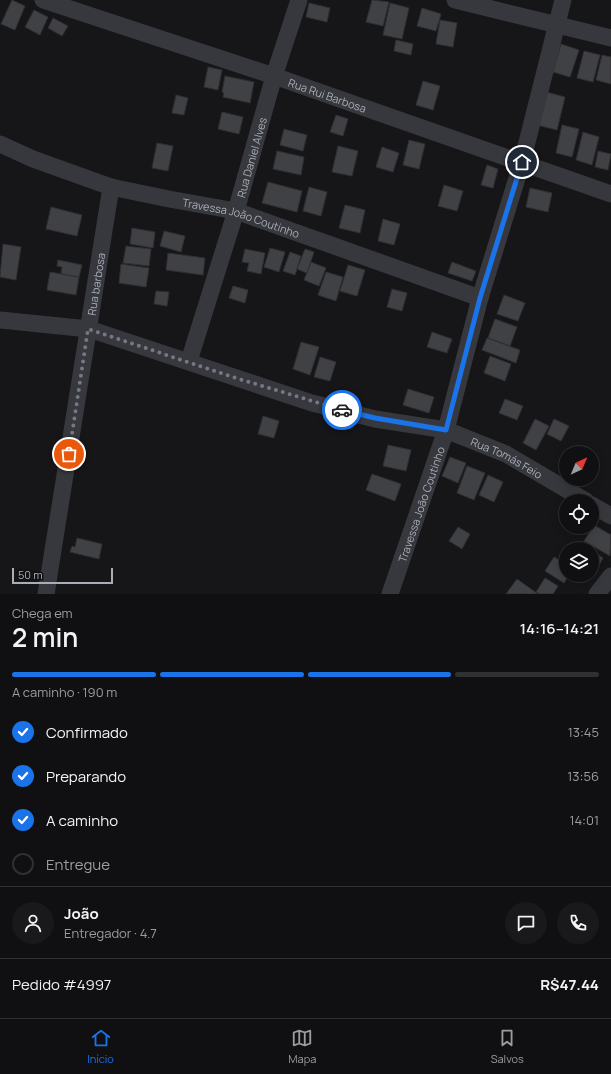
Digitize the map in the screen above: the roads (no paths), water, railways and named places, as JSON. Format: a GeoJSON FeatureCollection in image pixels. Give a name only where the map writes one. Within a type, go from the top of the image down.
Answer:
{"type":"FeatureCollection","features":[{"type":"Feature","properties":{"kind":"street","name":"Rua Rui Barbosa"},"geometry":{"type":"LineString","coordinates":[[43,0],[274,76],[611,194]]}},
{"type":"Feature","properties":{"kind":"street","name":"Rua Daniel Alves"},"geometry":{"type":"LineString","coordinates":[[189,361],[236,211],[274,76],[299,0]]}},
{"type":"Feature","properties":{"kind":"street"},"geometry":{"type":"LineString","coordinates":[[455,0],[611,38]]}},
{"type":"Feature","properties":{"kind":"street","name":"Travessa João Coutinho"},"geometry":{"type":"LineString","coordinates":[[390,594],[446,430],[480,298],[522,162],[563,0]]}},
{"type":"Feature","properties":{"kind":"street","name":"Travessa João Coutinho"},"geometry":{"type":"LineString","coordinates":[[0,144],[34,159],[111,187],[168,200],[236,211],[480,298]]}},
{"type":"Feature","properties":{"kind":"street","name":"Rua barbosa"},"geometry":{"type":"LineString","coordinates":[[46,594],[111,187]]}},
{"type":"Feature","properties":{"kind":"street"},"geometry":{"type":"LineString","coordinates":[[0,320],[88,329]]}},
{"type":"Feature","properties":{"kind":"street","name":"Rua Tomás Feio"},"geometry":{"type":"LineString","coordinates":[[88,329],[189,361],[312,403],[375,418],[446,430],[506,454],[574,494]]}},
{"type":"Feature","properties":{"kind":"street"},"geometry":{"type":"LineString","coordinates":[[599,509],[611,516]]}},
{"type":"Feature","properties":{"kind":"street"},"geometry":{"type":"LineString","coordinates":[[597,594],[611,576]]}}]}
